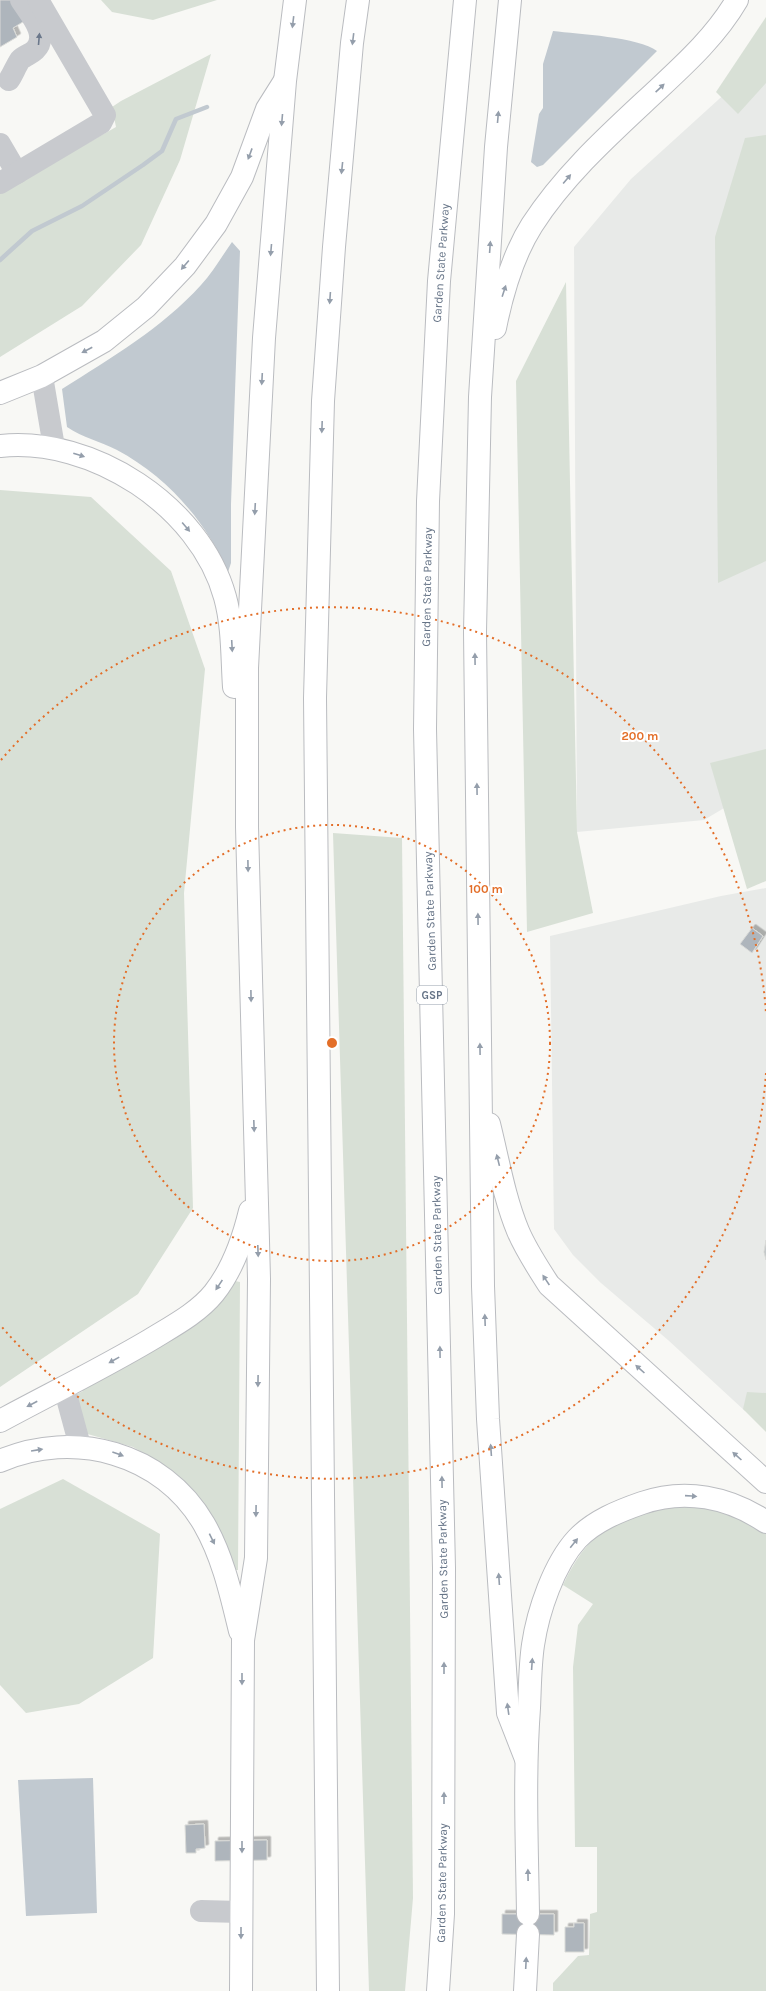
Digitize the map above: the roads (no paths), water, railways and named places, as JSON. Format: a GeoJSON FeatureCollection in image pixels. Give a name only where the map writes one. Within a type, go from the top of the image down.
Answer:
{"type":"FeatureCollection","features":[{"type":"Feature","properties":{"kind":"highway"},"geometry":{"type":"LineString","coordinates":[[241,1991],[242,1640],[256,1558],[259,1279],[247,827],[247,668],[264,338],[285,81],[295,0]]}},
{"type":"Feature","properties":{"kind":"highway"},"geometry":{"type":"LineString","coordinates":[[328,1991],[315,698],[323,401],[334,247],[352,43],[358,0]]}},
{"type":"Feature","properties":{"kind":"highway","name":"Garden State Parkway"},"geometry":{"type":"LineString","coordinates":[[438,1991],[443,1914],[444,1568],[425,729],[428,501],[439,281],[465,0]]}},
{"type":"Feature","properties":{"kind":"highway"},"geometry":{"type":"LineString","coordinates":[[510,0],[496,147],[480,397],[475,632],[480,1088],[488,1419],[508,1713],[526,1759]]}},
{"type":"Feature","properties":{"kind":"highway"},"geometry":{"type":"LineString","coordinates":[[480,397],[500,306],[516,255],[531,226],[558,189],[587,156],[692,58],[726,19],[737,0]]}},
{"type":"Feature","properties":{"kind":"highway"},"geometry":{"type":"LineString","coordinates":[[0,393],[42,376],[104,341],[146,307],[184,266],[216,224],[242,177],[267,108],[285,81]]}},
{"type":"Feature","properties":{"kind":"highway"},"geometry":{"type":"LineString","coordinates":[[0,446],[18,444],[54,447],[89,458],[114,469],[148,492],[177,516],[196,540],[212,565],[225,596],[229,619],[247,827]]}},
{"type":"Feature","properties":{"kind":"highway"},"geometry":{"type":"LineString","coordinates":[[480,1088],[512,1214],[525,1246],[549,1285],[766,1482]]}},
{"type":"Feature","properties":{"kind":"highway"},"geometry":{"type":"LineString","coordinates":[[0,1421],[167,1329],[190,1314],[213,1294],[231,1268],[245,1233],[256,1184]]}},
{"type":"Feature","properties":{"kind":"highway"},"geometry":{"type":"LineString","coordinates":[[0,1461],[26,1452],[60,1447],[80,1446],[112,1452],[140,1464],[166,1480],[188,1502],[204,1524],[214,1542],[228,1579],[242,1640]]}},
{"type":"Feature","properties":{"kind":"highway"},"geometry":{"type":"LineString","coordinates":[[525,1991],[528,1924],[526,1759],[533,1644],[543,1604],[565,1555],[577,1539],[601,1521],[624,1509],[651,1500],[682,1495],[710,1497],[742,1507],[766,1522]]}},
{"type":"Feature","properties":{"kind":"lane"},"geometry":{"type":"LineString","coordinates":[[5,82],[20,60],[35,51],[39,45],[41,37],[39,30],[21,0]]}},
{"type":"Feature","properties":{"kind":"lane"},"geometry":{"type":"LineString","coordinates":[[0,144],[8,178],[101,123],[105,115],[38,0]]}},
{"type":"Feature","properties":{"kind":"lane"},"geometry":{"type":"LineString","coordinates":[[5,82],[65,46]]}},
{"type":"Feature","properties":{"kind":"lane"},"geometry":{"type":"LineString","coordinates":[[42,376],[54,447]]}},
{"type":"Feature","properties":{"kind":"lane"},"geometry":{"type":"LineString","coordinates":[[64,1387],[80,1446]]}},
{"type":"Feature","properties":{"kind":"lane"},"geometry":{"type":"LineString","coordinates":[[201,1911],[241,1912]]}},
{"type":"Feature","properties":{"kind":"waterway"},"geometry":{"type":"LineString","coordinates":[[0,260],[32,231],[82,206],[162,151],[176,119],[207,107]]}}]}
